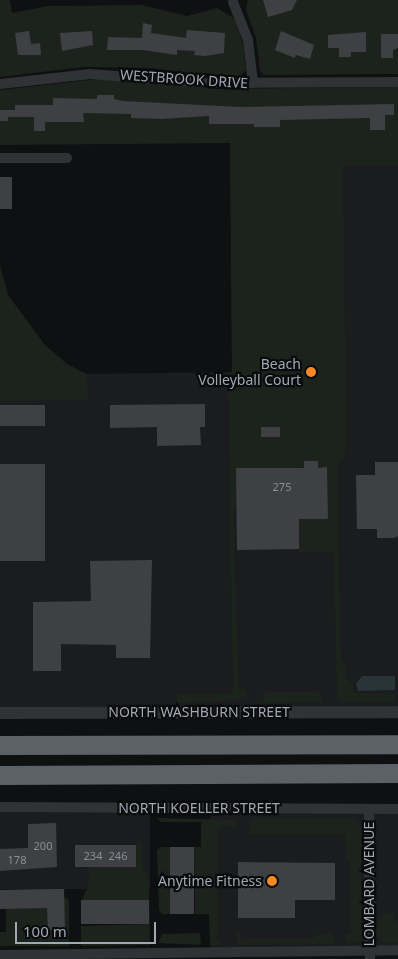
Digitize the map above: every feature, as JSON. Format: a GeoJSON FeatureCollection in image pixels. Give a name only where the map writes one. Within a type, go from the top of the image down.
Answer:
{"type":"FeatureCollection","features":[{"type":"Feature","properties":{"kind":"highway"},"geometry":{"type":"LineString","coordinates":[[0,745],[398,744]]}},
{"type":"Feature","properties":{"kind":"highway"},"geometry":{"type":"LineString","coordinates":[[0,774],[398,773]]}},
{"type":"Feature","properties":{"kind":"street"},"geometry":{"type":"LineString","coordinates":[[233,2],[248,40],[253,84]]}},
{"type":"Feature","properties":{"kind":"street","name":"WESTBROOK DRIVE"},"geometry":{"type":"LineString","coordinates":[[0,84],[90,74],[253,84],[398,82]]}},
{"type":"Feature","properties":{"kind":"street"},"geometry":{"type":"LineString","coordinates":[[0,158],[67,158]]}},
{"type":"Feature","properties":{"kind":"street","name":"NORTH WASHBURN STREET"},"geometry":{"type":"LineString","coordinates":[[0,713],[398,712]]}},
{"type":"Feature","properties":{"kind":"street","name":"NORTH KOELLER STREET"},"geometry":{"type":"LineString","coordinates":[[0,806],[398,809]]}},
{"type":"Feature","properties":{"kind":"street","name":"LOMBARD AVENUE"},"geometry":{"type":"LineString","coordinates":[[369,809],[370,955]]}},
{"type":"Feature","properties":{"kind":"street"},"geometry":{"type":"LineString","coordinates":[[0,956],[232,957],[370,955],[398,950]]}},
{"type":"Feature","properties":{"kind":"shaded area"},"geometry":{"type":"Polygon","coordinates":[[[0,0],[10,0],[12,13],[48,6],[142,5],[187,16],[217,8],[234,18],[243,44],[246,70],[240,76],[213,76],[151,68],[84,67],[0,77],[0,0]]]}},
{"type":"Feature","properties":{"kind":"shaded area"},"geometry":{"type":"Polygon","coordinates":[[[248,0],[398,0],[398,74],[264,75],[260,71],[256,38],[246,10],[248,0]]]}},
{"type":"Feature","properties":{"kind":"shaded area"},"geometry":{"type":"Polygon","coordinates":[[[98,79],[217,89],[398,87],[398,165],[343,165],[346,441],[344,460],[338,464],[337,469],[341,660],[347,665],[346,678],[353,684],[354,693],[396,694],[394,702],[342,702],[337,699],[334,552],[299,552],[299,519],[328,519],[327,467],[236,469],[237,506],[233,509],[239,689],[246,690],[247,700],[177,703],[176,694],[233,693],[228,373],[232,372],[230,143],[0,145],[0,90],[98,79]]]}},
{"type":"Feature","properties":{"kind":"shaded area"},"geometry":{"type":"Polygon","coordinates":[[[230,143],[398,146],[398,712],[0,713],[0,375],[232,372],[230,143]]]}},
{"type":"Feature","properties":{"kind":"shaded area"},"geometry":{"type":"Polygon","coordinates":[[[0,265],[8,295],[45,345],[67,364],[87,374],[88,400],[0,401],[0,265]]]}},
{"type":"Feature","properties":{"kind":"shaded area"},"geometry":{"type":"Polygon","coordinates":[[[362,676],[395,676],[395,690],[358,691],[356,684],[362,676]]]}},
{"type":"Feature","properties":{"kind":"shaded area"},"geometry":{"type":"Polygon","coordinates":[[[265,692],[319,692],[323,699],[321,702],[264,703],[262,695],[265,692]]]}},
{"type":"Feature","properties":{"kind":"shaded area"},"geometry":{"type":"Polygon","coordinates":[[[0,807],[150,807],[150,889],[0,889],[0,807]]]}},
{"type":"Feature","properties":{"kind":"shaded area"},"geometry":{"type":"Polygon","coordinates":[[[211,808],[398,808],[398,954],[211,954],[211,808]]]}},
{"type":"Feature","properties":{"kind":"shaded area"},"geometry":{"type":"Polygon","coordinates":[[[157,818],[238,820],[235,828],[223,826],[217,829],[218,933],[215,939],[224,945],[210,945],[209,914],[195,914],[194,847],[201,847],[201,822],[161,822],[157,818]]]}},
{"type":"Feature","properties":{"kind":"shaded area"},"geometry":{"type":"Polygon","coordinates":[[[254,818],[353,818],[358,821],[361,827],[361,942],[347,943],[345,934],[351,934],[350,861],[346,857],[346,834],[249,834],[250,822],[254,818]]]}},
{"type":"Feature","properties":{"kind":"shaded area"},"geometry":{"type":"Polygon","coordinates":[[[136,843],[142,843],[142,869],[147,873],[149,886],[150,945],[81,946],[81,926],[149,924],[148,900],[81,901],[88,887],[89,867],[136,867],[136,843]]]}},
{"type":"Feature","properties":{"kind":"shaded area"},"geometry":{"type":"Polygon","coordinates":[[[161,847],[170,847],[171,914],[162,914],[159,910],[157,850],[161,847]]]}},
{"type":"Feature","properties":{"kind":"shaded area"},"geometry":{"type":"Polygon","coordinates":[[[53,889],[54,898],[67,898],[69,901],[69,946],[0,946],[0,932],[6,932],[6,899],[9,890],[53,889]]]}},
{"type":"Feature","properties":{"kind":"shaded area"},"geometry":{"type":"Polygon","coordinates":[[[393,912],[393,921],[398,921],[398,943],[383,943],[377,937],[377,916],[393,912]]]}},
{"type":"Feature","properties":{"kind":"shaded area"},"geometry":{"type":"Polygon","coordinates":[[[240,930],[241,939],[312,939],[320,933],[331,933],[335,941],[333,944],[238,945],[236,935],[240,930]]]}},
{"type":"Feature","properties":{"kind":"shaded area"},"geometry":{"type":"Polygon","coordinates":[[[200,933],[201,945],[158,943],[162,934],[200,933]]]}},
{"type":"Feature","properties":{"kind":"building"},"geometry":{"type":"Polygon","coordinates":[[[263,0],[297,0],[292,10],[268,17],[263,0]]]}},
{"type":"Feature","properties":{"kind":"building"},"geometry":{"type":"Polygon","coordinates":[[[143,23],[152,25],[151,33],[186,38],[187,30],[225,33],[224,53],[205,56],[194,55],[195,51],[177,50],[177,55],[143,50],[107,50],[108,37],[142,38],[143,23]]]}},
{"type":"Feature","properties":{"kind":"building"},"geometry":{"type":"Polygon","coordinates":[[[29,31],[31,44],[40,43],[41,55],[18,55],[15,33],[29,31]]]}},
{"type":"Feature","properties":{"kind":"building"},"geometry":{"type":"Polygon","coordinates":[[[92,31],[93,45],[62,51],[60,33],[92,31]]]}},
{"type":"Feature","properties":{"kind":"building"},"geometry":{"type":"Polygon","coordinates":[[[281,31],[314,45],[310,59],[296,55],[295,58],[275,50],[281,31]]]}},
{"type":"Feature","properties":{"kind":"building"},"geometry":{"type":"Polygon","coordinates":[[[366,32],[366,52],[351,52],[351,57],[339,57],[339,48],[328,48],[328,35],[366,32]]]}},
{"type":"Feature","properties":{"kind":"building"},"geometry":{"type":"Polygon","coordinates":[[[381,34],[398,34],[398,48],[393,50],[393,58],[381,58],[381,34]]]}},
{"type":"Feature","properties":{"kind":"building"},"geometry":{"type":"Polygon","coordinates":[[[97,95],[114,95],[114,99],[123,101],[241,107],[394,104],[394,115],[385,115],[385,130],[370,130],[370,118],[280,120],[280,127],[254,127],[254,124],[209,124],[209,116],[161,119],[131,118],[131,114],[83,113],[84,122],[45,122],[45,131],[34,131],[34,117],[8,117],[8,121],[0,121],[0,110],[15,110],[15,105],[53,105],[53,98],[97,99],[97,95]]]}},
{"type":"Feature","properties":{"kind":"building"},"geometry":{"type":"Polygon","coordinates":[[[0,177],[12,177],[12,209],[0,209],[0,177]]]}},
{"type":"Feature","properties":{"kind":"building"},"geometry":{"type":"Polygon","coordinates":[[[205,404],[205,427],[200,427],[201,445],[157,446],[157,427],[110,428],[110,405],[205,404]]]}},
{"type":"Feature","properties":{"kind":"building"},"geometry":{"type":"Polygon","coordinates":[[[0,405],[45,405],[45,426],[0,426],[0,405]]]}},
{"type":"Feature","properties":{"kind":"building"},"geometry":{"type":"Polygon","coordinates":[[[261,427],[280,427],[280,437],[261,437],[261,427]]]}},
{"type":"Feature","properties":{"kind":"building"},"geometry":{"type":"Polygon","coordinates":[[[304,461],[318,461],[318,468],[327,467],[328,519],[299,519],[299,549],[237,550],[236,468],[304,468],[304,461]]]}},
{"type":"Feature","properties":{"kind":"building"},"geometry":{"type":"Polygon","coordinates":[[[375,462],[398,462],[398,536],[394,538],[377,538],[377,529],[357,529],[356,475],[375,475],[375,462]]]}},
{"type":"Feature","properties":{"kind":"building"},"geometry":{"type":"Polygon","coordinates":[[[0,464],[45,464],[45,561],[0,561],[0,464]]]}},
{"type":"Feature","properties":{"kind":"building"},"geometry":{"type":"Polygon","coordinates":[[[152,560],[150,658],[116,658],[116,645],[61,644],[61,671],[33,671],[33,602],[91,601],[90,561],[152,560]]]}},
{"type":"Feature","properties":{"kind":"building"},"geometry":{"type":"Polygon","coordinates":[[[56,823],[57,867],[0,871],[0,849],[28,848],[28,824],[56,823]]]}},
{"type":"Feature","properties":{"kind":"building"},"geometry":{"type":"Polygon","coordinates":[[[75,845],[136,845],[136,867],[75,867],[75,845]]]}},
{"type":"Feature","properties":{"kind":"building"},"geometry":{"type":"Polygon","coordinates":[[[170,847],[194,847],[194,914],[170,914],[170,847]]]}},
{"type":"Feature","properties":{"kind":"building"},"geometry":{"type":"Polygon","coordinates":[[[238,862],[335,863],[335,900],[295,900],[295,918],[238,918],[238,862]]]}},
{"type":"Feature","properties":{"kind":"building"},"geometry":{"type":"Polygon","coordinates":[[[64,889],[65,929],[48,930],[47,908],[0,909],[0,890],[64,889]]]}},
{"type":"Feature","properties":{"kind":"building"},"geometry":{"type":"Polygon","coordinates":[[[81,900],[149,900],[149,924],[81,924],[81,900]]]}},
{"type":"Feature","properties":{"kind":"place","name":"Beach Volleyball Court"},"geometry":{"type":"Point","coordinates":[311,372]}},
{"type":"Feature","properties":{"kind":"place","name":"Anytime Fitness"},"geometry":{"type":"Point","coordinates":[272,881]}}]}
